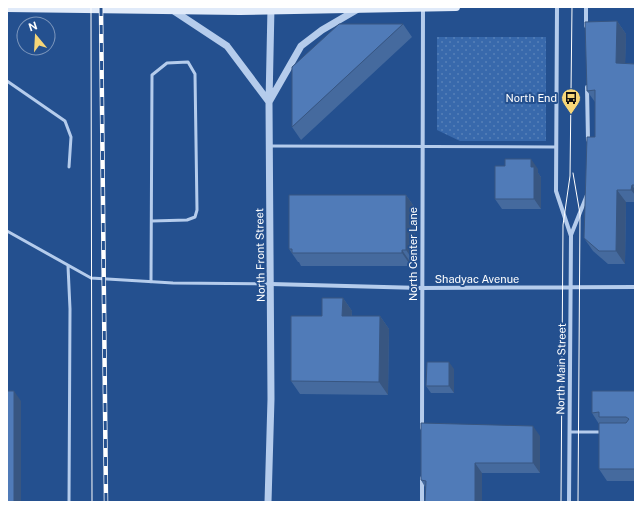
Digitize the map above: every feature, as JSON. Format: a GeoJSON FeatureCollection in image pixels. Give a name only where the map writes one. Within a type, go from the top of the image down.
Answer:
{"type":"FeatureCollection","features":[{"type":"Feature","properties":{"kind":"main road"},"geometry":{"type":"LineString","coordinates":[[11,8],[174,11],[271,8],[358,9],[456,7]]}},
{"type":"Feature","properties":{"kind":"street","name":"North Main Street"},"geometry":{"type":"LineString","coordinates":[[557,7],[556,191],[571,236],[569,502]]}},
{"type":"Feature","properties":{"kind":"street"},"geometry":{"type":"LineString","coordinates":[[586,7],[586,30]]}},
{"type":"Feature","properties":{"kind":"street","name":"North Front Street"},"geometry":{"type":"LineString","coordinates":[[268,502],[271,284],[269,102],[271,8]]}},
{"type":"Feature","properties":{"kind":"street","name":"North Center Lane"},"geometry":{"type":"LineString","coordinates":[[422,431],[421,288],[423,8]]}},
{"type":"Feature","properties":{"kind":"street"},"geometry":{"type":"LineString","coordinates":[[174,11],[227,46],[269,102],[301,46],[322,30],[358,9]]}},
{"type":"Feature","properties":{"kind":"street"},"geometry":{"type":"LineString","coordinates":[[587,84],[588,145]]}},
{"type":"Feature","properties":{"kind":"street","name":"North Main Street"},"geometry":{"type":"LineString","coordinates":[[571,236],[588,191]]}},
{"type":"Feature","properties":{"kind":"street","name":"Shadyac Avenue"},"geometry":{"type":"LineString","coordinates":[[271,284],[421,288],[635,287]]}},
{"type":"Feature","properties":{"kind":"street"},"geometry":{"type":"LineString","coordinates":[[422,470],[422,502]]}},
{"type":"Feature","properties":{"kind":"lane"},"geometry":{"type":"LineString","coordinates":[[152,221],[187,220],[195,217],[197,210],[196,74],[193,66],[188,62],[167,63],[152,75],[152,221],[152,282]]}},
{"type":"Feature","properties":{"kind":"lane"},"geometry":{"type":"LineString","coordinates":[[7,81],[65,121],[71,137],[68,167]]}},
{"type":"Feature","properties":{"kind":"lane"},"geometry":{"type":"LineString","coordinates":[[270,146],[556,147]]}},
{"type":"Feature","properties":{"kind":"lane"},"geometry":{"type":"LineString","coordinates":[[7,231],[91,278],[152,282],[271,284]]}},
{"type":"Feature","properties":{"kind":"lane"},"geometry":{"type":"LineString","coordinates":[[68,266],[70,309],[69,502]]}},
{"type":"Feature","properties":{"kind":"lane"},"geometry":{"type":"LineString","coordinates":[[570,432],[607,432]]}},
{"type":"Feature","properties":{"kind":"shaded area"},"geometry":{"type":"Polygon","coordinates":[[[437,37],[546,37],[546,141],[460,141],[437,130],[437,37]]]}},
{"type":"Feature","properties":{"kind":"building"},"geometry":{"type":"Polygon","coordinates":[[[617,21],[616,63],[635,64],[635,185],[632,185],[631,190],[617,190],[616,251],[599,251],[584,238],[587,137],[595,137],[595,90],[587,91],[585,22],[617,21]]]}},
{"type":"Feature","properties":{"kind":"building"},"geometry":{"type":"Polygon","coordinates":[[[339,24],[403,24],[292,127],[292,67],[339,24]]]}},
{"type":"Feature","properties":{"kind":"building"},"geometry":{"type":"Polygon","coordinates":[[[505,159],[531,159],[531,167],[534,167],[534,199],[495,199],[495,166],[505,166],[505,159]]]}},
{"type":"Feature","properties":{"kind":"building"},"geometry":{"type":"Polygon","coordinates":[[[289,195],[406,195],[406,250],[402,250],[402,253],[292,253],[292,249],[289,249],[289,195]]]}},
{"type":"Feature","properties":{"kind":"building"},"geometry":{"type":"Polygon","coordinates":[[[322,298],[343,298],[342,316],[380,316],[379,382],[291,381],[291,316],[322,316],[322,298]]]}},
{"type":"Feature","properties":{"kind":"building"},"geometry":{"type":"Polygon","coordinates":[[[427,362],[449,362],[449,386],[426,386],[427,362]]]}},
{"type":"Feature","properties":{"kind":"building"},"geometry":{"type":"Polygon","coordinates":[[[7,391],[14,391],[14,502],[7,502],[7,391]]]}},
{"type":"Feature","properties":{"kind":"building"},"geometry":{"type":"Polygon","coordinates":[[[592,391],[635,391],[635,469],[599,469],[599,423],[626,423],[629,419],[626,417],[599,417],[599,412],[592,413],[592,391]]]}},
{"type":"Feature","properties":{"kind":"building"},"geometry":{"type":"Polygon","coordinates":[[[421,423],[533,426],[533,463],[475,463],[475,502],[425,502],[426,481],[421,480],[421,423]]]}},
{"type":"Feature","properties":{"kind":"tram line"},"geometry":{"type":"LineString","coordinates":[[91,7],[92,502]]}},
{"type":"Feature","properties":{"kind":"tram line"},"geometry":{"type":"LineString","coordinates":[[561,502],[563,225],[570,176],[572,7]]}},
{"type":"Feature","properties":{"kind":"tram line"},"geometry":{"type":"LineString","coordinates":[[573,173],[580,214],[578,502]]}},
{"type":"Feature","properties":{"kind":"railway"},"geometry":{"type":"LineString","coordinates":[[101,7],[106,502]]}},
{"type":"Feature","properties":{"kind":"place","name":"North End"},"geometry":{"type":"Point","coordinates":[571,115]}}]}
